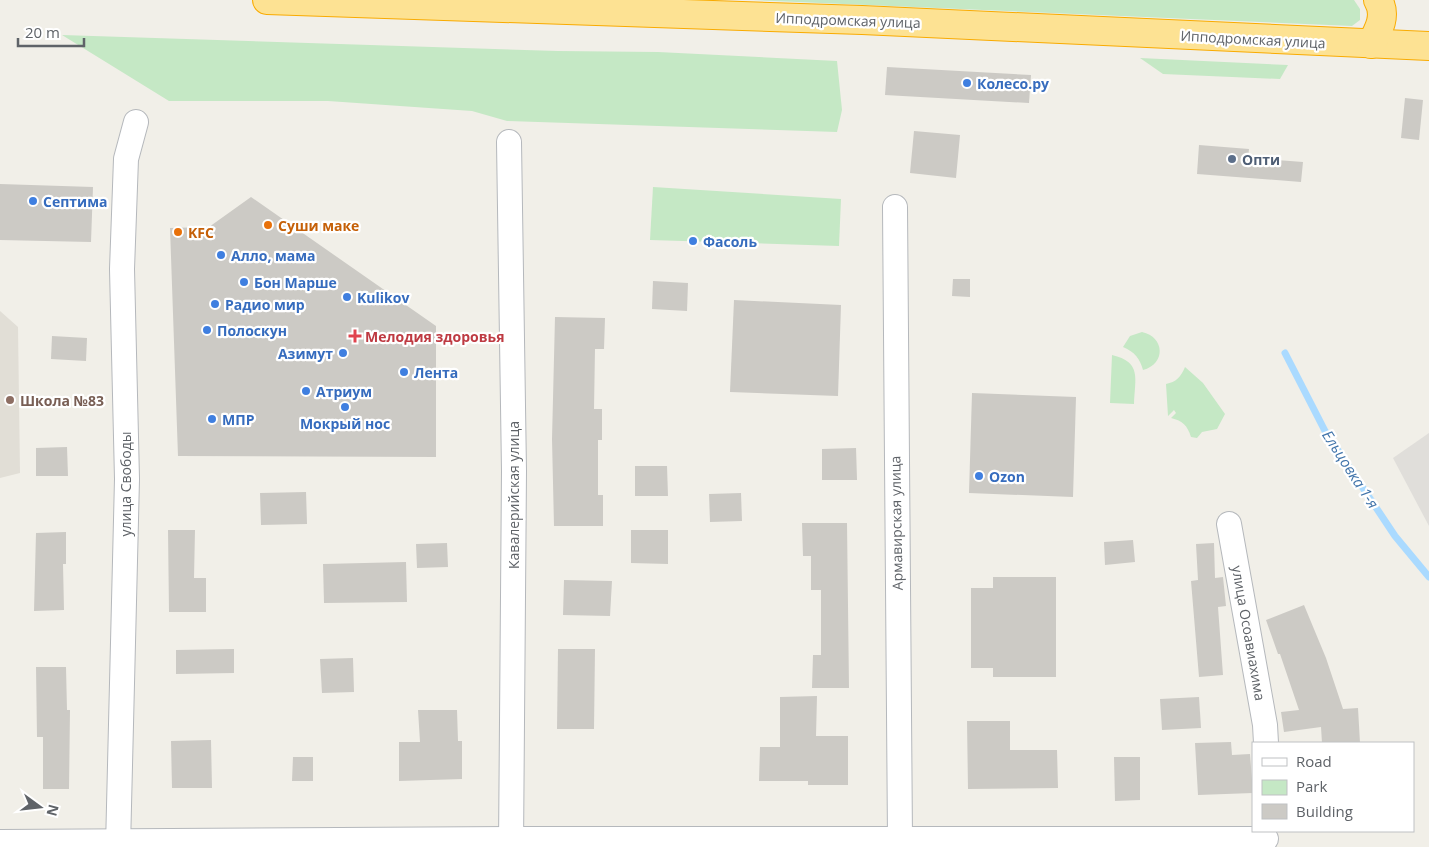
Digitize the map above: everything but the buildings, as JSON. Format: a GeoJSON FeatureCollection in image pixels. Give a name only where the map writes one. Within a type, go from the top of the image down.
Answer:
{"type":"FeatureCollection","features":[{"type":"Feature","properties":{"kind":"highway","name":"Ипподромская улица"},"geometry":{"type":"LineString","coordinates":[[267,0],[862,20],[1429,46]]}},
{"type":"Feature","properties":{"kind":"highway"},"geometry":{"type":"LineString","coordinates":[[1371,44],[1381,27],[1382,6],[1378,0]]}},
{"type":"Feature","properties":{"kind":"street","name":"улица Свободы"},"geometry":{"type":"LineString","coordinates":[[118,845],[127,479],[122,269],[126,159],[136,122]]}},
{"type":"Feature","properties":{"kind":"street","name":"Кавалерийская улица"},"geometry":{"type":"LineString","coordinates":[[509,142],[514,462],[511,843]]}},
{"type":"Feature","properties":{"kind":"street","name":"Армавирская улица"},"geometry":{"type":"LineString","coordinates":[[892,841],[895,207]]}},
{"type":"Feature","properties":{"kind":"street","name":"улица Осоавиахима"},"geometry":{"type":"LineString","coordinates":[[1229,524],[1265,725],[1266,742]]}},
{"type":"Feature","properties":{"kind":"street"},"geometry":{"type":"LineString","coordinates":[[0,842],[118,845],[1268,839]]}},
{"type":"Feature","properties":{"kind":"shaded area","name":"Школа №83"},"geometry":{"type":"Polygon","coordinates":[[[0,311],[18,327],[20,473],[0,478],[0,311]]]}},
{"type":"Feature","properties":{"kind":"shaded area"},"geometry":{"type":"Polygon","coordinates":[[[1429,433],[1429,526],[1393,458],[1429,433]]]}},
{"type":"Feature","properties":{"kind":"green space"},"geometry":{"type":"Polygon","coordinates":[[[753,0],[1354,0],[1360,9],[1360,20],[1352,26],[753,0]]]}},
{"type":"Feature","properties":{"kind":"green space"},"geometry":{"type":"Polygon","coordinates":[[[62,35],[558,51],[658,52],[837,61],[842,110],[837,132],[507,121],[472,111],[328,101],[169,101],[62,35]]]}},
{"type":"Feature","properties":{"kind":"green space"},"geometry":{"type":"Polygon","coordinates":[[[1140,58],[1288,65],[1280,79],[1163,74],[1140,58]]]}},
{"type":"Feature","properties":{"kind":"green space"},"geometry":{"type":"Polygon","coordinates":[[[653,187],[841,199],[839,246],[650,240],[653,187]]]}},
{"type":"Feature","properties":{"kind":"green space"},"geometry":{"type":"Polygon","coordinates":[[[1142,332],[1155,339],[1160,351],[1156,362],[1151,367],[1143,370],[1136,356],[1123,347],[1130,336],[1142,332]]]}},
{"type":"Feature","properties":{"kind":"green space"},"geometry":{"type":"Polygon","coordinates":[[[1112,355],[1128,362],[1135,372],[1134,404],[1110,403],[1112,355]]]}},
{"type":"Feature","properties":{"kind":"green space"},"geometry":{"type":"Polygon","coordinates":[[[1185,367],[1203,383],[1225,414],[1217,429],[1202,432],[1197,438],[1191,437],[1188,429],[1182,422],[1171,418],[1176,413],[1174,410],[1168,416],[1166,384],[1178,378],[1185,367]]]}},
{"type":"Feature","properties":{"kind":"waterway","name":"Ельцовка 1-я"},"geometry":{"type":"LineString","coordinates":[[1285,353],[1325,431],[1395,536],[1429,577]]}},
{"type":"Feature","properties":{"kind":"place","name":"Колесо.ру"},"geometry":{"type":"Point","coordinates":[967,83]}},
{"type":"Feature","properties":{"kind":"place","name":"Опти"},"geometry":{"type":"Point","coordinates":[1232,159]}},
{"type":"Feature","properties":{"kind":"place","name":"Септима"},"geometry":{"type":"Point","coordinates":[33,201]}},
{"type":"Feature","properties":{"kind":"place","name":"Суши маке"},"geometry":{"type":"Point","coordinates":[268,225]}},
{"type":"Feature","properties":{"kind":"place","name":"KFC"},"geometry":{"type":"Point","coordinates":[178,232]}},
{"type":"Feature","properties":{"kind":"place","name":"Фасоль"},"geometry":{"type":"Point","coordinates":[693,241]}},
{"type":"Feature","properties":{"kind":"place","name":"Алло, мама"},"geometry":{"type":"Point","coordinates":[221,255]}},
{"type":"Feature","properties":{"kind":"place","name":"Бон Марше"},"geometry":{"type":"Point","coordinates":[244,282]}},
{"type":"Feature","properties":{"kind":"place","name":"Kulikov"},"geometry":{"type":"Point","coordinates":[347,297]}},
{"type":"Feature","properties":{"kind":"place","name":"Радио мир"},"geometry":{"type":"Point","coordinates":[215,304]}},
{"type":"Feature","properties":{"kind":"place","name":"Полоскун"},"geometry":{"type":"Point","coordinates":[207,330]}},
{"type":"Feature","properties":{"kind":"place","name":"Мелодия здоровья"},"geometry":{"type":"Point","coordinates":[355,336]}},
{"type":"Feature","properties":{"kind":"place","name":"Азимут"},"geometry":{"type":"Point","coordinates":[343,353]}},
{"type":"Feature","properties":{"kind":"place","name":"Лента"},"geometry":{"type":"Point","coordinates":[404,372]}},
{"type":"Feature","properties":{"kind":"place","name":"Атриум"},"geometry":{"type":"Point","coordinates":[306,391]}},
{"type":"Feature","properties":{"kind":"place","name":"Школа №83"},"geometry":{"type":"Point","coordinates":[10,400]}},
{"type":"Feature","properties":{"kind":"place","name":"Мокрый нос"},"geometry":{"type":"Point","coordinates":[345,407]}},
{"type":"Feature","properties":{"kind":"place","name":"МПР"},"geometry":{"type":"Point","coordinates":[212,419]}},
{"type":"Feature","properties":{"kind":"place","name":"Ozon"},"geometry":{"type":"Point","coordinates":[979,476]}}]}
